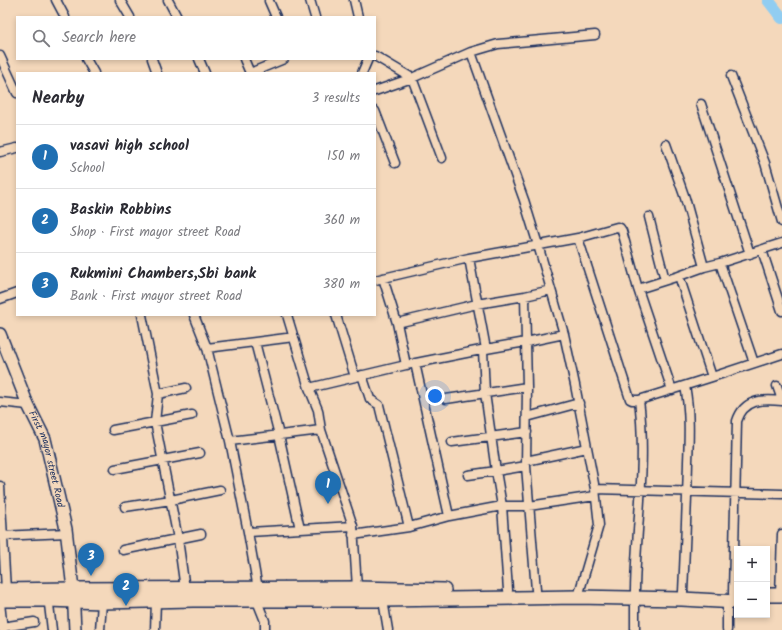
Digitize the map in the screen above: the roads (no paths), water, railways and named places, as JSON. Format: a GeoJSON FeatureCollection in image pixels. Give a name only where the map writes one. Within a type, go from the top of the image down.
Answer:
{"type":"FeatureCollection","features":[{"type":"Feature","properties":{"kind":"main road"},"geometry":{"type":"LineString","coordinates":[[74,595],[102,602],[156,602],[357,588],[425,590],[580,590],[635,594],[734,597]]}},
{"type":"Feature","properties":{"kind":"main road"},"geometry":{"type":"LineString","coordinates":[[1,596],[74,595],[185,589],[258,595],[383,600],[683,592],[734,597]]}},
{"type":"Feature","properties":{"kind":"main road"},"geometry":{"type":"LineString","coordinates":[[770,596],[781,598]]}},
{"type":"Feature","properties":{"kind":"main road"},"geometry":{"type":"LineString","coordinates":[[770,602],[781,598]]}},
{"type":"Feature","properties":{"kind":"street"},"geometry":{"type":"LineString","coordinates":[[56,0],[64,16]]}},
{"type":"Feature","properties":{"kind":"street"},"geometry":{"type":"LineString","coordinates":[[120,0],[129,16]]}},
{"type":"Feature","properties":{"kind":"street"},"geometry":{"type":"LineString","coordinates":[[168,0],[176,16]]}},
{"type":"Feature","properties":{"kind":"street"},"geometry":{"type":"LineString","coordinates":[[310,0],[315,16]]}},
{"type":"Feature","properties":{"kind":"street"},"geometry":{"type":"LineString","coordinates":[[354,0],[358,16]]}},
{"type":"Feature","properties":{"kind":"street"},"geometry":{"type":"LineString","coordinates":[[269,1],[276,16]]}},
{"type":"Feature","properties":{"kind":"street"},"geometry":{"type":"LineString","coordinates":[[376,91],[412,78],[445,62],[471,52],[498,44],[595,35]]}},
{"type":"Feature","properties":{"kind":"street"},"geometry":{"type":"LineString","coordinates":[[471,52],[524,200],[538,245],[564,334],[579,403],[595,492],[599,525],[580,590]]}},
{"type":"Feature","properties":{"kind":"street"},"geometry":{"type":"LineString","coordinates":[[0,56],[16,91]]}},
{"type":"Feature","properties":{"kind":"street"},"geometry":{"type":"LineString","coordinates":[[376,57],[412,78],[442,158]]}},
{"type":"Feature","properties":{"kind":"street"},"geometry":{"type":"LineString","coordinates":[[87,60],[93,72]]}},
{"type":"Feature","properties":{"kind":"street"},"geometry":{"type":"LineString","coordinates":[[152,60],[157,72]]}},
{"type":"Feature","properties":{"kind":"street"},"geometry":{"type":"LineString","coordinates":[[199,60],[205,72]]}},
{"type":"Feature","properties":{"kind":"street"},"geometry":{"type":"LineString","coordinates":[[244,60],[250,72]]}},
{"type":"Feature","properties":{"kind":"street"},"geometry":{"type":"LineString","coordinates":[[252,72],[282,60]]}},
{"type":"Feature","properties":{"kind":"street"},"geometry":{"type":"LineString","coordinates":[[362,72],[368,60]]}},
{"type":"Feature","properties":{"kind":"street"},"geometry":{"type":"LineString","coordinates":[[731,76],[765,163],[782,222]]}},
{"type":"Feature","properties":{"kind":"street"},"geometry":{"type":"LineString","coordinates":[[701,104],[750,254]]}},
{"type":"Feature","properties":{"kind":"street"},"geometry":{"type":"LineString","coordinates":[[376,114],[395,163]]}},
{"type":"Feature","properties":{"kind":"street"},"geometry":{"type":"LineString","coordinates":[[666,144],[685,198],[704,267]]}},
{"type":"Feature","properties":{"kind":"street"},"geometry":{"type":"LineString","coordinates":[[0,152],[16,148]]}},
{"type":"Feature","properties":{"kind":"street"},"geometry":{"type":"LineString","coordinates":[[649,217],[665,280]]}},
{"type":"Feature","properties":{"kind":"street"},"geometry":{"type":"LineString","coordinates":[[406,365],[396,323],[379,279],[469,258],[578,238],[617,227],[620,228],[638,289],[672,390]]}},
{"type":"Feature","properties":{"kind":"street"},"geometry":{"type":"LineString","coordinates":[[578,238],[630,399],[639,400],[712,378],[782,354]]}},
{"type":"Feature","properties":{"kind":"street"},"geometry":{"type":"LineString","coordinates":[[638,289],[782,243]]}},
{"type":"Feature","properties":{"kind":"street"},"geometry":{"type":"LineString","coordinates":[[762,250],[782,311]]}},
{"type":"Feature","properties":{"kind":"street"},"geometry":{"type":"LineString","coordinates":[[469,258],[484,350],[485,393],[502,506],[508,590]]}},
{"type":"Feature","properties":{"kind":"street"},"geometry":{"type":"LineString","coordinates":[[720,263],[754,363]]}},
{"type":"Feature","properties":{"kind":"street"},"geometry":{"type":"LineString","coordinates":[[679,276],[712,378]]}},
{"type":"Feature","properties":{"kind":"street"},"geometry":{"type":"LineString","coordinates":[[396,323],[477,304],[551,290]]}},
{"type":"Feature","properties":{"kind":"street"},"geometry":{"type":"LineString","coordinates":[[0,299],[16,293]]}},
{"type":"Feature","properties":{"kind":"street"},"geometry":{"type":"LineString","coordinates":[[525,296],[528,387],[526,463],[536,590]]}},
{"type":"Feature","properties":{"kind":"street"},"geometry":{"type":"LineString","coordinates":[[142,316],[158,394],[155,422],[178,538],[185,589]]}},
{"type":"Feature","properties":{"kind":"street"},"geometry":{"type":"LineString","coordinates":[[194,316],[207,348],[230,441],[248,532],[258,595],[265,621],[265,630]]}},
{"type":"Feature","properties":{"kind":"street"},"geometry":{"type":"LineString","coordinates":[[287,316],[309,388],[318,410],[321,430],[352,526],[357,588]]}},
{"type":"Feature","properties":{"kind":"street"},"geometry":{"type":"LineString","coordinates":[[336,316],[358,376],[370,399],[379,405],[409,527]]}},
{"type":"Feature","properties":{"kind":"street","name":"First mayor street Road"},"geometry":{"type":"LineString","coordinates":[[0,334],[28,405],[45,440],[67,533],[74,595],[75,630]]}},
{"type":"Feature","properties":{"kind":"street"},"geometry":{"type":"LineString","coordinates":[[309,388],[415,363],[564,334]]}},
{"type":"Feature","properties":{"kind":"street"},"geometry":{"type":"LineString","coordinates":[[207,348],[294,337]]}},
{"type":"Feature","properties":{"kind":"street"},"geometry":{"type":"LineString","coordinates":[[255,342],[279,435],[300,529]]}},
{"type":"Feature","properties":{"kind":"street"},"geometry":{"type":"LineString","coordinates":[[415,363],[449,516]]}},
{"type":"Feature","properties":{"kind":"street"},"geometry":{"type":"LineString","coordinates":[[683,592],[688,492],[689,403],[686,386]]}},
{"type":"Feature","properties":{"kind":"street"},"geometry":{"type":"LineString","coordinates":[[734,582],[737,421],[739,415],[749,405],[757,400],[782,400],[777,386]]}},
{"type":"Feature","properties":{"kind":"street"},"geometry":{"type":"LineString","coordinates":[[446,399],[528,387]]}},
{"type":"Feature","properties":{"kind":"street"},"geometry":{"type":"LineString","coordinates":[[158,394],[186,388]]}},
{"type":"Feature","properties":{"kind":"street"},"geometry":{"type":"LineString","coordinates":[[635,630],[635,594],[641,490],[642,425],[639,400]]}},
{"type":"Feature","properties":{"kind":"street"},"geometry":{"type":"LineString","coordinates":[[0,402],[28,405]]}},
{"type":"Feature","properties":{"kind":"street"},"geometry":{"type":"LineString","coordinates":[[527,417],[579,403]]}},
{"type":"Feature","properties":{"kind":"street"},"geometry":{"type":"LineString","coordinates":[[113,430],[192,415]]}},
{"type":"Feature","properties":{"kind":"street"},"geometry":{"type":"LineString","coordinates":[[230,441],[321,430]]}},
{"type":"Feature","properties":{"kind":"street"},"geometry":{"type":"LineString","coordinates":[[452,442],[527,432]]}},
{"type":"Feature","properties":{"kind":"street"},"geometry":{"type":"LineString","coordinates":[[468,475],[496,471],[587,448]]}},
{"type":"Feature","properties":{"kind":"street"},"geometry":{"type":"LineString","coordinates":[[115,469],[200,453]]}},
{"type":"Feature","properties":{"kind":"street"},"geometry":{"type":"LineString","coordinates":[[0,486],[2,536],[1,596],[3,629],[34,622]]}},
{"type":"Feature","properties":{"kind":"street"},"geometry":{"type":"LineString","coordinates":[[125,506],[171,500],[220,490]]}},
{"type":"Feature","properties":{"kind":"street"},"geometry":{"type":"LineString","coordinates":[[353,535],[409,527],[449,516],[502,506],[529,506],[595,492],[641,490],[736,494],[782,494]]}},
{"type":"Feature","properties":{"kind":"street"},"geometry":{"type":"LineString","coordinates":[[248,532],[352,526]]}},
{"type":"Feature","properties":{"kind":"street"},"geometry":{"type":"LineString","coordinates":[[2,536],[67,533]]}},
{"type":"Feature","properties":{"kind":"street"},"geometry":{"type":"LineString","coordinates":[[123,550],[201,534]]}},
{"type":"Feature","properties":{"kind":"street"},"geometry":{"type":"LineString","coordinates":[[781,598],[782,534]]}},
{"type":"Feature","properties":{"kind":"street"},"geometry":{"type":"LineString","coordinates":[[48,595],[52,630]]}},
{"type":"Feature","properties":{"kind":"street"},"geometry":{"type":"LineString","coordinates":[[727,630],[734,597]]}},
{"type":"Feature","properties":{"kind":"street"},"geometry":{"type":"LineString","coordinates":[[383,600],[388,630]]}},
{"type":"Feature","properties":{"kind":"street"},"geometry":{"type":"LineString","coordinates":[[100,630],[102,602]]}},
{"type":"Feature","properties":{"kind":"street"},"geometry":{"type":"LineString","coordinates":[[155,630],[156,602]]}},
{"type":"Feature","properties":{"kind":"waterway"},"geometry":{"type":"LineString","coordinates":[[768,0],[782,18]]}},
{"type":"Feature","properties":{"kind":"place","name":"vasavi high school"},"geometry":{"type":"Point","coordinates":[328,504]}},
{"type":"Feature","properties":{"kind":"place","name":"Rukmini Chambers,Sbi bank"},"geometry":{"type":"Point","coordinates":[91,576]}},
{"type":"Feature","properties":{"kind":"place","name":"Baskin Robbins"},"geometry":{"type":"Point","coordinates":[126,606]}}]}
